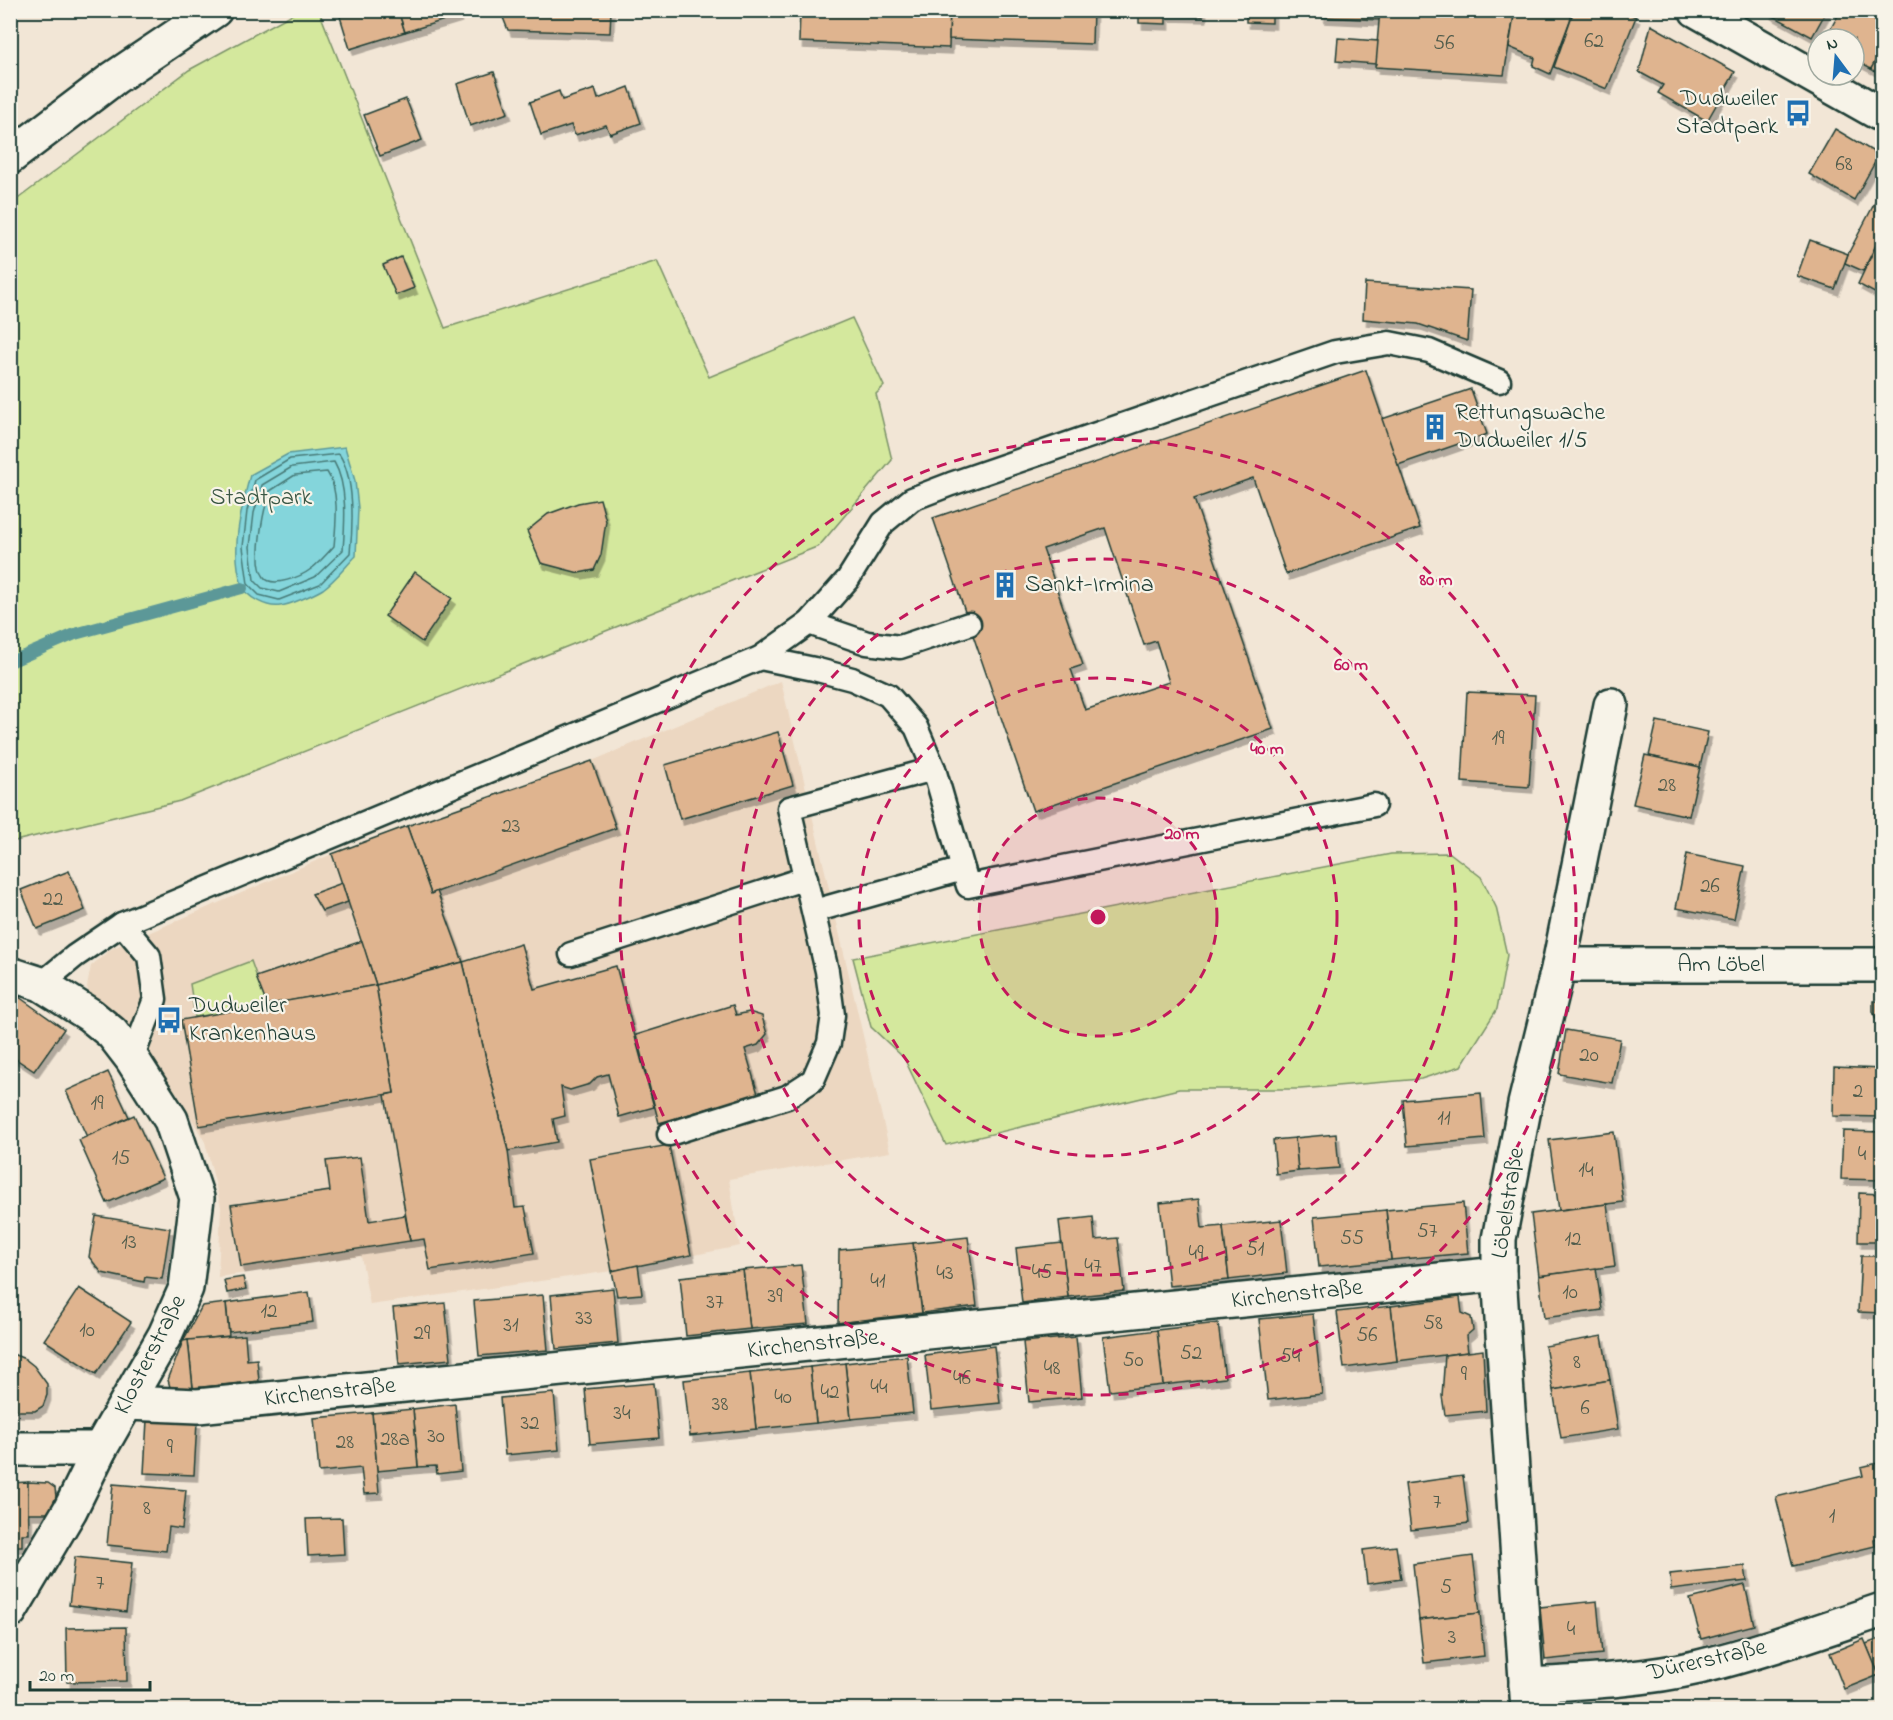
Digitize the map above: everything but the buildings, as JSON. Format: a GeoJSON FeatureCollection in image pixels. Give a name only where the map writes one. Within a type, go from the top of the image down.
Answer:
{"type":"FeatureCollection","features":[{"type":"Feature","properties":{"kind":"street"},"geometry":{"type":"LineString","coordinates":[[10,157],[114,78],[215,10]]}},
{"type":"Feature","properties":{"kind":"street"},"geometry":{"type":"LineString","coordinates":[[1696,10],[1882,115]]}},
{"type":"Feature","properties":{"kind":"street","name":"Löbelstraße"},"geometry":{"type":"LineString","coordinates":[[1527,1697],[1498,1274],[1499,1239],[1526,1104],[1559,965],[1611,705]]}},
{"type":"Feature","properties":{"kind":"street","name":"Am Löbel"},"geometry":{"type":"LineString","coordinates":[[1559,965],[1882,965]]}},
{"type":"Feature","properties":{"kind":"street","name":"Klosterstraße"},"geometry":{"type":"LineString","coordinates":[[10,974],[41,984],[90,1015],[111,1033],[132,1059],[171,1120],[197,1198],[186,1288],[165,1335],[100,1449],[70,1510],[12,1606]]}},
{"type":"Feature","properties":{"kind":"street","name":"Kirchenstraße"},"geometry":{"type":"LineString","coordinates":[[127,1403],[198,1406],[1498,1274]]}},
{"type":"Feature","properties":{"kind":"street"},"geometry":{"type":"LineString","coordinates":[[10,1449],[100,1449]]}},
{"type":"Feature","properties":{"kind":"street","name":"Dürerstraße"},"geometry":{"type":"LineString","coordinates":[[1527,1697],[1611,1680],[1698,1667],[1794,1640],[1882,1610]]}},
{"type":"Feature","properties":{"kind":"lane"},"geometry":{"type":"LineString","coordinates":[[41,984],[75,956],[122,924],[760,658],[809,623],[848,579],[883,523],[912,499],[1335,352],[1389,343],[1429,351],[1499,381]]}},
{"type":"Feature","properties":{"kind":"lane"},"geometry":{"type":"LineString","coordinates":[[809,623],[867,644],[900,647],[969,624]]}},
{"type":"Feature","properties":{"kind":"lane"},"geometry":{"type":"LineString","coordinates":[[760,658],[814,669],[852,680],[888,695],[916,727],[934,769],[968,886],[1374,805]]}},
{"type":"Feature","properties":{"kind":"lane"},"geometry":{"type":"LineString","coordinates":[[669,1134],[788,1097],[813,1080],[829,1043],[833,1015],[827,971],[789,808],[934,769]]}},
{"type":"Feature","properties":{"kind":"lane"},"geometry":{"type":"LineString","coordinates":[[814,911],[963,869]]}},
{"type":"Feature","properties":{"kind":"lane"},"geometry":{"type":"LineString","coordinates":[[571,954],[806,878]]}},
{"type":"Feature","properties":{"kind":"lane"},"geometry":{"type":"LineString","coordinates":[[122,924],[149,956],[155,999],[132,1059]]}},
{"type":"Feature","properties":{"kind":"shaded area"},"geometry":{"type":"Polygon","coordinates":[[[781,681],[890,1152],[729,1179],[740,1246],[612,1271],[370,1305],[361,1256],[218,1277],[221,1207],[205,1142],[178,1095],[162,1073],[91,999],[87,987],[91,966],[111,949],[332,854],[407,826],[431,893],[616,828],[592,761],[781,681]]]}},
{"type":"Feature","properties":{"kind":"green space","name":"Stadtpark"},"geometry":{"type":"Polygon","coordinates":[[[298,11],[319,11],[445,328],[657,261],[709,377],[852,318],[884,386],[876,394],[892,460],[819,546],[180,801],[11,842],[11,204],[189,70],[298,11]]]}},
{"type":"Feature","properties":{"kind":"green space"},"geometry":{"type":"Polygon","coordinates":[[[1450,853],[1481,877],[1496,907],[1507,955],[1497,1009],[1461,1066],[1421,1079],[1300,1089],[1179,1089],[946,1145],[904,1058],[871,1027],[853,958],[1391,854],[1450,853]]]}},
{"type":"Feature","properties":{"kind":"green space"},"geometry":{"type":"Polygon","coordinates":[[[251,961],[267,1005],[195,1017],[190,984],[251,961]]]}},
{"type":"Feature","properties":{"kind":"water"},"geometry":{"type":"Polygon","coordinates":[[[345,447],[355,481],[358,508],[356,556],[323,589],[309,596],[280,606],[258,601],[244,590],[237,558],[238,530],[250,475],[288,454],[345,447]]]}},
{"type":"Feature","properties":{"kind":"waterway"},"geometry":{"type":"LineString","coordinates":[[10,662],[75,634],[242,588]]}},
{"type":"Feature","properties":{"kind":"place","name":"Dudweiler Stadtpark"},"geometry":{"type":"Point","coordinates":[1798,113]}},
{"type":"Feature","properties":{"kind":"place","name":"Rettungswache Dudweiler 1/5"},"geometry":{"type":"Point","coordinates":[1435,427]}},
{"type":"Feature","properties":{"kind":"place","name":"Sankt-Irmina"},"geometry":{"type":"Point","coordinates":[1005,585]}},
{"type":"Feature","properties":{"kind":"place","name":"Dudweiler Krankenhaus"},"geometry":{"type":"Point","coordinates":[169,1020]}}]}
